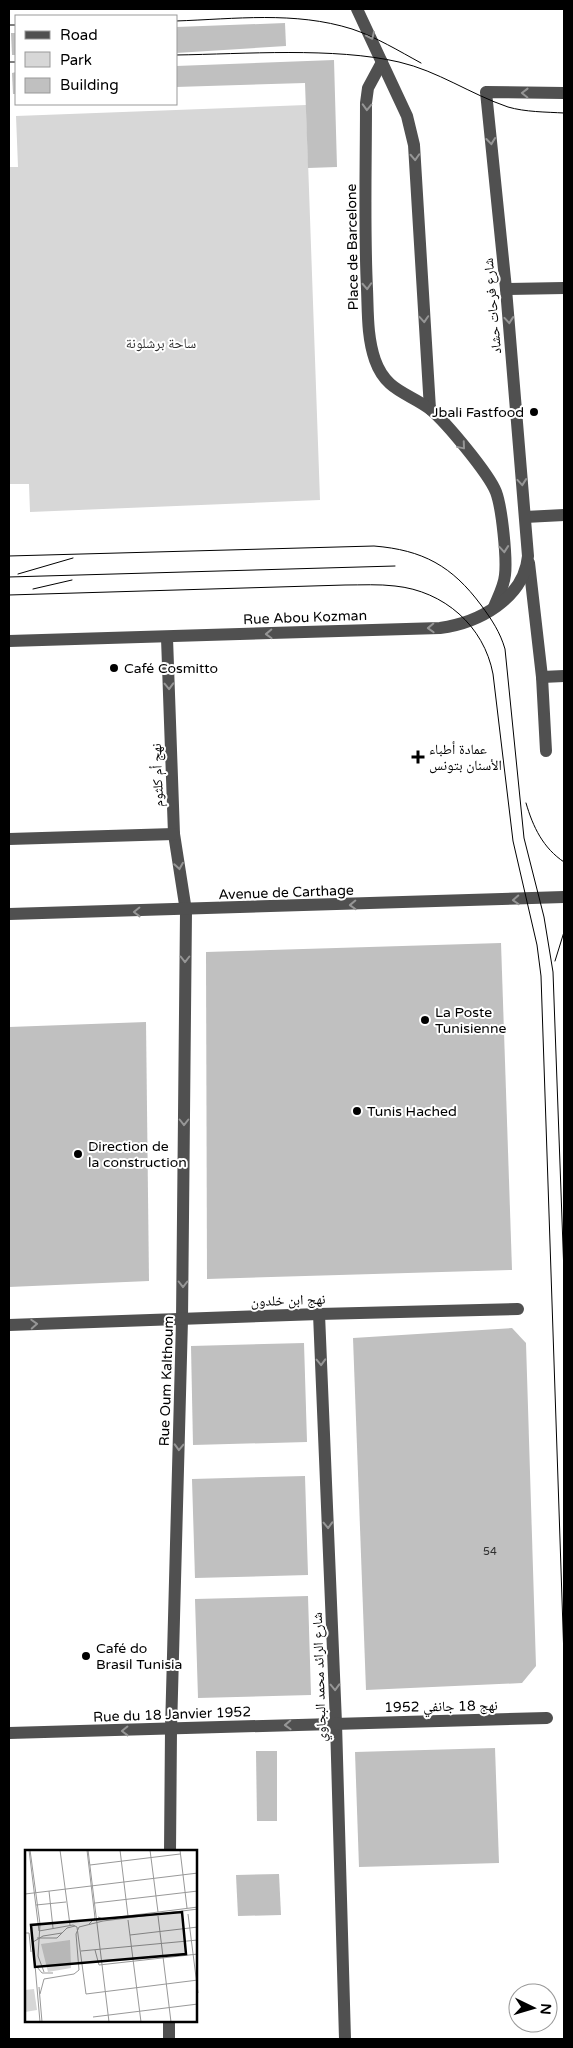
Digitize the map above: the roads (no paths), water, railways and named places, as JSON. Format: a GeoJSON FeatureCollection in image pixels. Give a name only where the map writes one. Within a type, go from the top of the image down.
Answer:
{"type":"FeatureCollection","features":[{"type":"Feature","properties":{"kind":"street"},"geometry":{"type":"LineString","coordinates":[[358,9],[407,116],[414,145],[430,410]]}},
{"type":"Feature","properties":{"kind":"street","name":"Place de Barcelone"},"geometry":{"type":"LineString","coordinates":[[382,62],[368,88],[366,103],[365,249],[369,333],[376,360],[385,380],[430,410],[464,447],[496,492],[500,511],[505,574],[494,608]]}},
{"type":"Feature","properties":{"kind":"street","name":"شارع فرحات حشاد"},"geometry":{"type":"LineString","coordinates":[[525,517],[506,289],[486,92],[564,93]]}},
{"type":"Feature","properties":{"kind":"street"},"geometry":{"type":"LineString","coordinates":[[506,289],[564,288]]}},
{"type":"Feature","properties":{"kind":"street"},"geometry":{"type":"LineString","coordinates":[[525,517],[564,515]]}},
{"type":"Feature","properties":{"kind":"street","name":"Rue Abou Kozman"},"geometry":{"type":"LineString","coordinates":[[9,641],[167,638],[456,626],[473,620],[494,608],[520,582],[527,567],[528,556],[525,517]]}},
{"type":"Feature","properties":{"kind":"street"},"geometry":{"type":"LineString","coordinates":[[528,556],[542,677],[546,751]]}},
{"type":"Feature","properties":{"kind":"street"},"geometry":{"type":"LineString","coordinates":[[444,616],[456,626]]}},
{"type":"Feature","properties":{"kind":"street","name":"نهج أم كلثوم"},"geometry":{"type":"LineString","coordinates":[[167,638],[174,834],[186,911]]}},
{"type":"Feature","properties":{"kind":"street"},"geometry":{"type":"LineString","coordinates":[[542,677],[564,676]]}},
{"type":"Feature","properties":{"kind":"street"},"geometry":{"type":"LineString","coordinates":[[9,839],[174,834]]}},
{"type":"Feature","properties":{"kind":"street","name":"Avenue de Carthage"},"geometry":{"type":"LineString","coordinates":[[9,914],[186,911],[564,897]]}},
{"type":"Feature","properties":{"kind":"street","name":"Rue Oum Kalthoum"},"geometry":{"type":"LineString","coordinates":[[170,1850],[171,1730],[182,1320],[186,911]]}},
{"type":"Feature","properties":{"kind":"street","name":"نهج ابن خلدون"},"geometry":{"type":"LineString","coordinates":[[9,1325],[518,1309]]}},
{"type":"Feature","properties":{"kind":"street","name":"شارع الرائد محمد البجاوي"},"geometry":{"type":"LineString","coordinates":[[319,1314],[336,1723],[345,2039]]}},
{"type":"Feature","properties":{"kind":"street","name":"نهج 18 جانفي 1952"},"geometry":{"type":"LineString","coordinates":[[336,1723],[547,1718]]}},
{"type":"Feature","properties":{"kind":"street","name":"Rue du 18 Janvier 1952"},"geometry":{"type":"LineString","coordinates":[[9,1733],[171,1730],[336,1723]]}},
{"type":"Feature","properties":{"kind":"street"},"geometry":{"type":"LineString","coordinates":[[169,2023],[169,2039]]}},
{"type":"Feature","properties":{"kind":"tram line"},"geometry":{"type":"LineString","coordinates":[[178,21],[287,18],[330,23],[370,36],[421,63]]}},
{"type":"Feature","properties":{"kind":"tram line"},"geometry":{"type":"LineString","coordinates":[[9,25],[15,25]]}},
{"type":"Feature","properties":{"kind":"tram line"},"geometry":{"type":"LineString","coordinates":[[178,55],[318,53],[374,57],[399,62],[427,71],[508,107],[528,111],[564,113]]}},
{"type":"Feature","properties":{"kind":"tram line"},"geometry":{"type":"LineString","coordinates":[[9,62],[15,62]]}},
{"type":"Feature","properties":{"kind":"tram line"},"geometry":{"type":"LineString","coordinates":[[9,556],[374,546],[407,551],[435,562],[459,580],[481,605],[495,626],[505,649],[524,838],[544,917],[553,972],[564,1274]]}},
{"type":"Feature","properties":{"kind":"tram line"},"geometry":{"type":"LineString","coordinates":[[18,574],[73,558]]}},
{"type":"Feature","properties":{"kind":"tram line"},"geometry":{"type":"LineString","coordinates":[[9,577],[395,566]]}},
{"type":"Feature","properties":{"kind":"tram line"},"geometry":{"type":"LineString","coordinates":[[33,589],[72,580]]}},
{"type":"Feature","properties":{"kind":"tram line"},"geometry":{"type":"LineString","coordinates":[[9,595],[389,585],[413,589],[445,603],[471,626],[481,641],[493,674],[513,841],[537,945],[541,976],[564,1658]]}},
{"type":"Feature","properties":{"kind":"tram line"},"geometry":{"type":"LineString","coordinates":[[526,803],[532,820],[545,844],[564,862]]}},
{"type":"Feature","properties":{"kind":"tram line"},"geometry":{"type":"LineString","coordinates":[[555,961],[564,932]]}},
{"type":"Feature","properties":{"kind":"place","name":"Jbali Fastfood"},"geometry":{"type":"Point","coordinates":[534,412]}},
{"type":"Feature","properties":{"kind":"place","name":"Café Cosmitto"},"geometry":{"type":"Point","coordinates":[114,668]}},
{"type":"Feature","properties":{"kind":"place","name":"عمادة أطباء الأسنان بتونس"},"geometry":{"type":"Point","coordinates":[418,757]}},
{"type":"Feature","properties":{"kind":"place","name":"La Poste Tunisienne"},"geometry":{"type":"Point","coordinates":[425,1020]}},
{"type":"Feature","properties":{"kind":"place","name":"Tunis Hached"},"geometry":{"type":"Point","coordinates":[357,1111]}},
{"type":"Feature","properties":{"kind":"place","name":"Direction de la construction"},"geometry":{"type":"Point","coordinates":[78,1154]}},
{"type":"Feature","properties":{"kind":"place","name":"Café do Brasil Tunisia"},"geometry":{"type":"Point","coordinates":[86,1656]}},
{"type":"Feature","properties":{"kind":"park label","name":"ساحة برشلونة"},"geometry":{"type":"Point","coordinates":[161,343]}}]}
